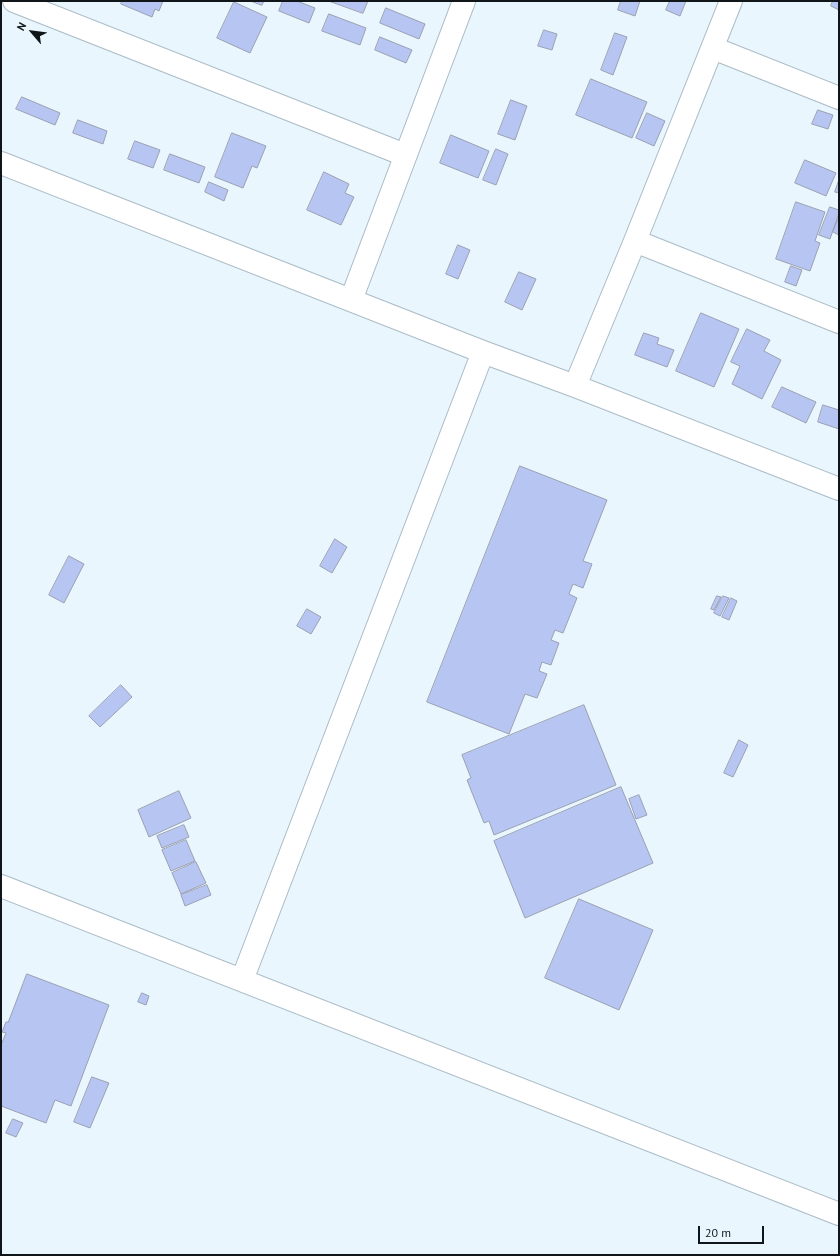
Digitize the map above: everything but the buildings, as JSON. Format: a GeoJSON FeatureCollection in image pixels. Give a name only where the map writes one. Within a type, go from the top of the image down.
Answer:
{"type":"FeatureCollection","features":[{"type":"Feature","properties":{"kind":"street"},"geometry":{"type":"LineString","coordinates":[[14,1],[405,155]]}},
{"type":"Feature","properties":{"kind":"street"},"geometry":{"type":"LineString","coordinates":[[351,300],[464,1]]}},
{"type":"Feature","properties":{"kind":"street"},"geometry":{"type":"LineString","coordinates":[[575,386],[731,1]]}},
{"type":"Feature","properties":{"kind":"street"},"geometry":{"type":"LineString","coordinates":[[713,48],[839,98]]}},
{"type":"Feature","properties":{"kind":"street"},"geometry":{"type":"LineString","coordinates":[[1,163],[483,352],[575,386],[839,489]]}},
{"type":"Feature","properties":{"kind":"street"},"geometry":{"type":"LineString","coordinates":[[635,241],[839,322]]}},
{"type":"Feature","properties":{"kind":"street"},"geometry":{"type":"LineString","coordinates":[[242,980],[483,352]]}},
{"type":"Feature","properties":{"kind":"street"},"geometry":{"type":"LineString","coordinates":[[1,886],[839,1214]]}}]}
